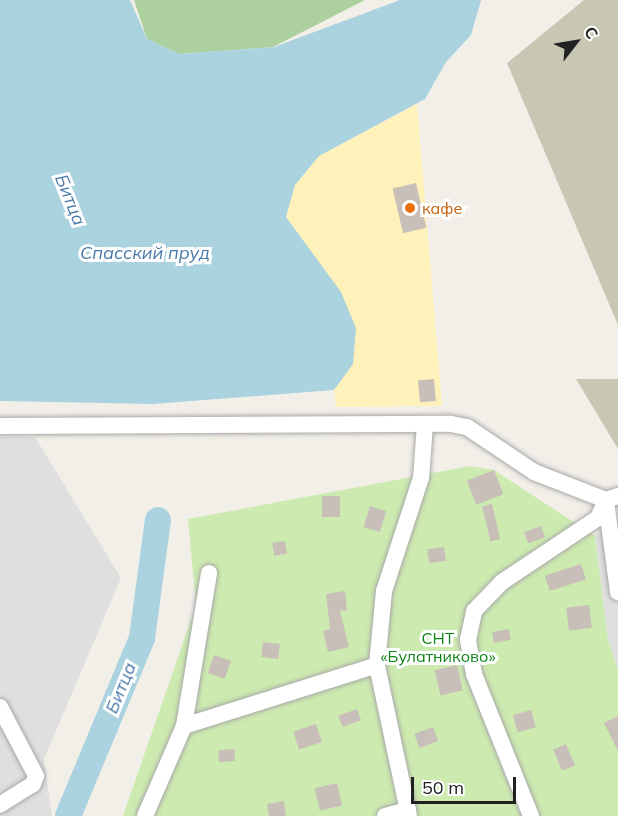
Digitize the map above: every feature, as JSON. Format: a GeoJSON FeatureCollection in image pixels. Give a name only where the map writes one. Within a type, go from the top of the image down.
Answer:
{"type":"FeatureCollection","features":[{"type":"Feature","properties":{"kind":"street"},"geometry":{"type":"LineString","coordinates":[[385,816],[408,813],[377,665],[384,591],[421,478],[425,425]]}},
{"type":"Feature","properties":{"kind":"street"},"geometry":{"type":"LineString","coordinates":[[0,426],[425,425],[466,427],[534,472],[612,498]]}},
{"type":"Feature","properties":{"kind":"street"},"geometry":{"type":"LineString","coordinates":[[612,498],[618,592]]}},
{"type":"Feature","properties":{"kind":"street"},"geometry":{"type":"LineString","coordinates":[[531,816],[474,674],[468,640],[474,611],[502,582],[598,518],[612,498]]}},
{"type":"Feature","properties":{"kind":"street"},"geometry":{"type":"LineString","coordinates":[[145,816],[184,726],[209,573]]}},
{"type":"Feature","properties":{"kind":"street"},"geometry":{"type":"LineString","coordinates":[[184,726],[377,665]]}},
{"type":"Feature","properties":{"kind":"street"},"geometry":{"type":"LineString","coordinates":[[0,805],[33,784],[36,776],[1,710]]}},
{"type":"Feature","properties":{"kind":"shaded area"},"geometry":{"type":"Polygon","coordinates":[[[584,0],[618,0],[618,325],[507,63],[584,0]]]}},
{"type":"Feature","properties":{"kind":"shaded area"},"geometry":{"type":"Polygon","coordinates":[[[576,379],[618,379],[618,449],[576,379]]]}},
{"type":"Feature","properties":{"kind":"shaded area"},"geometry":{"type":"Polygon","coordinates":[[[0,437],[35,437],[121,578],[44,759],[52,816],[0,816],[0,437]]]}},
{"type":"Feature","properties":{"kind":"shaded area"},"geometry":{"type":"Polygon","coordinates":[[[618,520],[618,670],[608,640],[595,536],[618,520]]]}},
{"type":"Feature","properties":{"kind":"green space"},"geometry":{"type":"Polygon","coordinates":[[[134,0],[365,0],[273,47],[179,54],[147,39],[134,0]]]}},
{"type":"Feature","properties":{"kind":"green space","name":"СНТ «Булатниково»"},"geometry":{"type":"Polygon","coordinates":[[[470,466],[494,470],[595,536],[608,640],[618,670],[618,816],[123,816],[196,605],[188,519],[470,466]]]}},
{"type":"Feature","properties":{"kind":"sand"},"geometry":{"type":"Polygon","coordinates":[[[417,104],[442,406],[336,407],[334,390],[353,364],[286,217],[295,185],[319,156],[417,104]]]}},
{"type":"Feature","properties":{"kind":"water","name":"Спасский пруд"},"geometry":{"type":"Polygon","coordinates":[[[0,0],[130,0],[147,39],[180,54],[274,47],[400,0],[481,0],[471,35],[446,62],[425,99],[319,156],[295,185],[286,217],[341,292],[356,328],[353,364],[334,390],[153,404],[0,401],[0,0]]]}},
{"type":"Feature","properties":{"kind":"building","name":"кафе"},"geometry":{"type":"Polygon","coordinates":[[[416,183],[426,228],[403,233],[393,188],[416,183]]]}},
{"type":"Feature","properties":{"kind":"building"},"geometry":{"type":"Polygon","coordinates":[[[434,379],[436,401],[420,402],[418,380],[434,379]]]}},
{"type":"Feature","properties":{"kind":"building"},"geometry":{"type":"Polygon","coordinates":[[[494,470],[503,494],[476,505],[467,480],[494,470]]]}},
{"type":"Feature","properties":{"kind":"building"},"geometry":{"type":"Polygon","coordinates":[[[322,496],[340,496],[340,517],[322,517],[322,496]]]}},
{"type":"Feature","properties":{"kind":"building"},"geometry":{"type":"Polygon","coordinates":[[[492,504],[500,539],[490,541],[482,506],[492,504]]]}},
{"type":"Feature","properties":{"kind":"building"},"geometry":{"type":"Polygon","coordinates":[[[370,506],[386,511],[380,532],[364,527],[370,506]]]}},
{"type":"Feature","properties":{"kind":"building"},"geometry":{"type":"Polygon","coordinates":[[[541,526],[545,537],[528,543],[524,532],[541,526]]]}},
{"type":"Feature","properties":{"kind":"building"},"geometry":{"type":"Polygon","coordinates":[[[285,541],[287,554],[274,556],[272,543],[285,541]]]}},
{"type":"Feature","properties":{"kind":"building"},"geometry":{"type":"Polygon","coordinates":[[[444,547],[446,561],[429,563],[427,549],[444,547]]]}},
{"type":"Feature","properties":{"kind":"building"},"geometry":{"type":"Polygon","coordinates":[[[581,564],[586,579],[550,591],[545,576],[581,564]]]}},
{"type":"Feature","properties":{"kind":"building"},"geometry":{"type":"Polygon","coordinates":[[[345,591],[347,610],[340,611],[349,647],[328,652],[323,631],[330,629],[326,594],[345,591]]]}},
{"type":"Feature","properties":{"kind":"building"},"geometry":{"type":"Polygon","coordinates":[[[589,605],[592,628],[569,631],[566,608],[589,605]]]}},
{"type":"Feature","properties":{"kind":"building"},"geometry":{"type":"Polygon","coordinates":[[[509,629],[511,640],[494,643],[492,632],[509,629]]]}},
{"type":"Feature","properties":{"kind":"building"},"geometry":{"type":"Polygon","coordinates":[[[263,642],[280,644],[278,659],[261,657],[263,642]]]}},
{"type":"Feature","properties":{"kind":"building"},"geometry":{"type":"Polygon","coordinates":[[[214,655],[231,661],[225,679],[208,673],[214,655]]]}},
{"type":"Feature","properties":{"kind":"building"},"geometry":{"type":"Polygon","coordinates":[[[457,665],[463,690],[440,696],[435,670],[457,665]]]}},
{"type":"Feature","properties":{"kind":"building"},"geometry":{"type":"Polygon","coordinates":[[[357,709],[361,720],[342,727],[338,716],[357,709]]]}},
{"type":"Feature","properties":{"kind":"building"},"geometry":{"type":"Polygon","coordinates":[[[531,710],[536,727],[518,733],[513,715],[531,710]]]}},
{"type":"Feature","properties":{"kind":"building"},"geometry":{"type":"Polygon","coordinates":[[[618,716],[618,751],[604,723],[618,716]]]}},
{"type":"Feature","properties":{"kind":"building"},"geometry":{"type":"Polygon","coordinates":[[[316,724],[322,742],[299,749],[293,731],[316,724]]]}},
{"type":"Feature","properties":{"kind":"building"},"geometry":{"type":"Polygon","coordinates":[[[433,727],[438,741],[419,748],[414,734],[433,727]]]}},
{"type":"Feature","properties":{"kind":"building"},"geometry":{"type":"Polygon","coordinates":[[[566,744],[575,765],[562,771],[553,749],[566,744]]]}},
{"type":"Feature","properties":{"kind":"building"},"geometry":{"type":"Polygon","coordinates":[[[234,749],[235,761],[219,762],[218,750],[234,749]]]}},
{"type":"Feature","properties":{"kind":"building"},"geometry":{"type":"Polygon","coordinates":[[[337,783],[342,805],[320,811],[315,788],[337,783]]]}},
{"type":"Feature","properties":{"kind":"building"},"geometry":{"type":"Polygon","coordinates":[[[284,801],[286,816],[269,816],[267,804],[284,801]]]}},
{"type":"Feature","properties":{"kind":"waterway","name":"Битца"},"geometry":{"type":"LineString","coordinates":[[68,816],[142,638],[158,520]]}},
{"type":"Feature","properties":{"kind":"place","name":"кафе"},"geometry":{"type":"Point","coordinates":[410,208]}}]}
